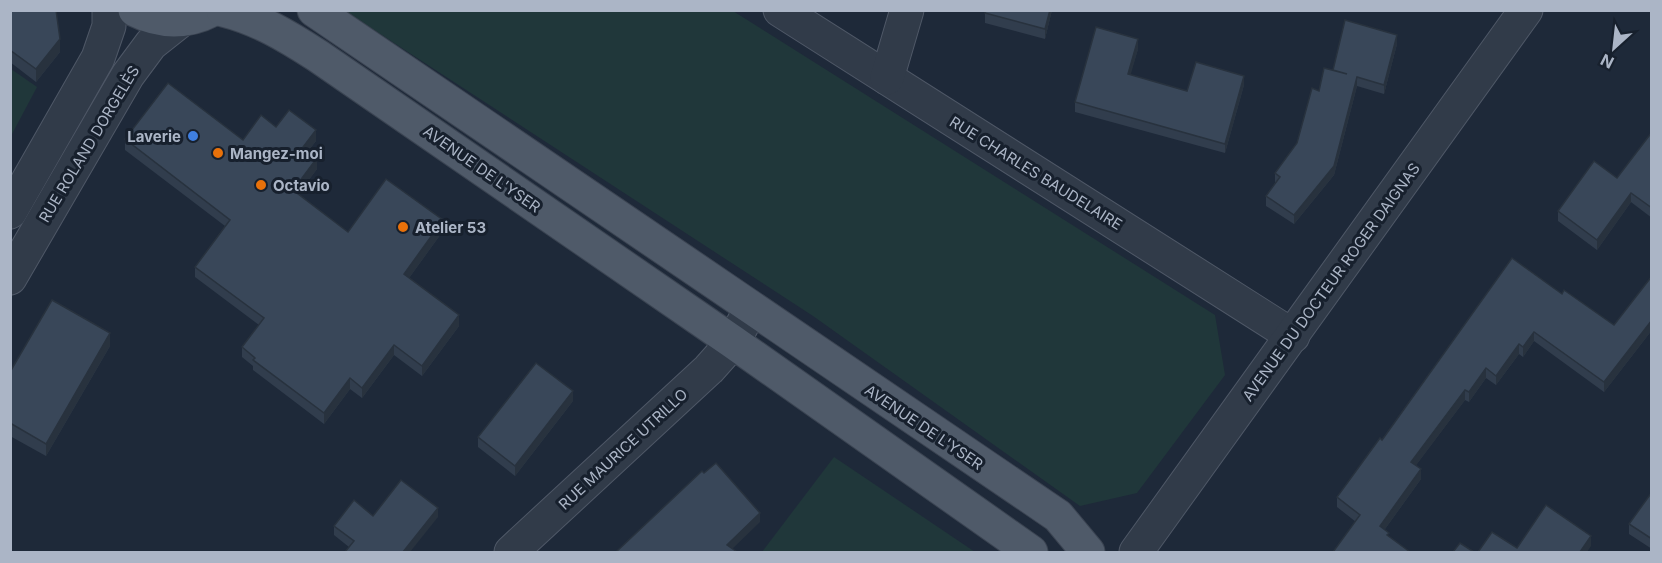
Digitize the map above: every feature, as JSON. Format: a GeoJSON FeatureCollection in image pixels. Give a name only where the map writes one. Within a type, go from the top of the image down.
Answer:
{"type":"FeatureCollection","features":[{"type":"Feature","properties":{"kind":"main road"},"geometry":{"type":"LineString","coordinates":[[135,10],[150,18],[180,21],[212,10]]}},
{"type":"Feature","properties":{"kind":"main road","name":"AVENUE DE L'YSER"},"geometry":{"type":"LineString","coordinates":[[223,10],[245,15],[279,30],[733,342],[1031,552]]}},
{"type":"Feature","properties":{"kind":"main road","name":"AVENUE DE L'YSER"},"geometry":{"type":"LineString","coordinates":[[314,10],[1058,516],[1088,552]]}},
{"type":"Feature","properties":{"kind":"street"},"geometry":{"type":"LineString","coordinates":[[10,212],[98,58],[109,26],[109,10]]}},
{"type":"Feature","properties":{"kind":"street","name":"RUE CHARLES BAUDELAIRE"},"geometry":{"type":"LineString","coordinates":[[780,10],[1293,336]]}},
{"type":"Feature","properties":{"kind":"street"},"geometry":{"type":"LineString","coordinates":[[887,78],[907,10]]}},
{"type":"Feature","properties":{"kind":"street","name":"AVENUE DU DOCTEUR ROGER DAIGNAS"},"geometry":{"type":"LineString","coordinates":[[1136,552],[1526,10]]}},
{"type":"Feature","properties":{"kind":"street","name":"RUE ROLAND DORGELÈS"},"geometry":{"type":"LineString","coordinates":[[10,278],[128,75],[151,44],[180,21]]}},
{"type":"Feature","properties":{"kind":"street"},"geometry":{"type":"LineString","coordinates":[[733,342],[752,309]]}},
{"type":"Feature","properties":{"kind":"street","name":"RUE MAURICE UTRILLO"},"geometry":{"type":"LineString","coordinates":[[511,552],[709,369],[733,342]]}},
{"type":"Feature","properties":{"kind":"green space"},"geometry":{"type":"Polygon","coordinates":[[[345,11],[733,11],[1215,315],[1225,375],[1137,493],[1080,506],[813,316],[345,11]]]}},
{"type":"Feature","properties":{"kind":"green space"},"geometry":{"type":"Polygon","coordinates":[[[11,69],[37,87],[11,136],[11,69]]]}},
{"type":"Feature","properties":{"kind":"green space"},"geometry":{"type":"Polygon","coordinates":[[[834,457],[975,552],[762,552],[834,457]]]}},
{"type":"Feature","properties":{"kind":"building"},"geometry":{"type":"Polygon","coordinates":[[[10,10],[56,10],[60,39],[36,69],[10,50],[10,10]]]}},
{"type":"Feature","properties":{"kind":"building"},"geometry":{"type":"Polygon","coordinates":[[[986,10],[1050,10],[1045,29],[985,13],[986,10]]]}},
{"type":"Feature","properties":{"kind":"building"},"geometry":{"type":"Polygon","coordinates":[[[1345,20],[1397,35],[1384,85],[1357,77],[1334,166],[1294,215],[1266,196],[1280,177],[1275,173],[1297,143],[1312,88],[1319,91],[1324,68],[1347,74],[1333,70],[1345,20]]]}},
{"type":"Feature","properties":{"kind":"building"},"geometry":{"type":"Polygon","coordinates":[[[1096,27],[1138,39],[1128,74],[1187,91],[1196,62],[1244,76],[1225,144],[1075,102],[1096,27]]]}},
{"type":"Feature","properties":{"kind":"building"},"geometry":{"type":"Polygon","coordinates":[[[168,83],[243,140],[261,115],[276,127],[289,110],[316,130],[303,147],[317,158],[293,190],[348,232],[386,179],[443,220],[404,274],[459,315],[422,366],[394,345],[362,388],[350,378],[324,413],[253,360],[255,358],[242,347],[264,318],[195,267],[230,220],[125,139],[168,83]]]}},
{"type":"Feature","properties":{"kind":"building"},"geometry":{"type":"Polygon","coordinates":[[[1652,132],[1652,208],[1631,193],[1597,240],[1558,211],[1594,161],[1617,178],[1652,132]]]}},
{"type":"Feature","properties":{"kind":"building"},"geometry":{"type":"Polygon","coordinates":[[[1512,258],[1562,294],[1564,290],[1614,325],[1652,276],[1652,320],[1604,382],[1534,332],[1523,347],[1519,344],[1496,376],[1486,368],[1469,392],[1465,390],[1411,462],[1421,469],[1380,526],[1389,533],[1387,535],[1410,552],[1333,552],[1360,515],[1337,497],[1380,438],[1382,440],[1512,258]]]}},
{"type":"Feature","properties":{"kind":"building"},"geometry":{"type":"Polygon","coordinates":[[[52,300],[110,333],[46,444],[10,423],[10,372],[52,300]]]}},
{"type":"Feature","properties":{"kind":"building"},"geometry":{"type":"Polygon","coordinates":[[[536,363],[573,391],[515,466],[478,437],[536,363]]]}},
{"type":"Feature","properties":{"kind":"building"},"geometry":{"type":"Polygon","coordinates":[[[716,463],[760,513],[727,545],[737,552],[616,552],[702,471],[704,473],[716,463]]]}},
{"type":"Feature","properties":{"kind":"building"},"geometry":{"type":"Polygon","coordinates":[[[401,480],[438,508],[403,552],[345,552],[354,541],[334,526],[354,500],[373,516],[401,480]]]}},
{"type":"Feature","properties":{"kind":"building"},"geometry":{"type":"Polygon","coordinates":[[[1652,492],[1652,539],[1629,524],[1652,492]]]}},
{"type":"Feature","properties":{"kind":"building"},"geometry":{"type":"Polygon","coordinates":[[[1546,505],[1591,536],[1580,552],[1478,552],[1492,532],[1517,548],[1546,505]]]}},
{"type":"Feature","properties":{"kind":"building"},"geometry":{"type":"Polygon","coordinates":[[[1460,543],[1474,552],[1453,552],[1460,543]]]}},
{"type":"Feature","properties":{"kind":"place","name":"Laverie"},"geometry":{"type":"Point","coordinates":[193,136]}},
{"type":"Feature","properties":{"kind":"place","name":"Mangez-moi"},"geometry":{"type":"Point","coordinates":[218,153]}},
{"type":"Feature","properties":{"kind":"place","name":"Octavio"},"geometry":{"type":"Point","coordinates":[261,185]}},
{"type":"Feature","properties":{"kind":"place","name":"Atelier 53"},"geometry":{"type":"Point","coordinates":[403,227]}}]}
